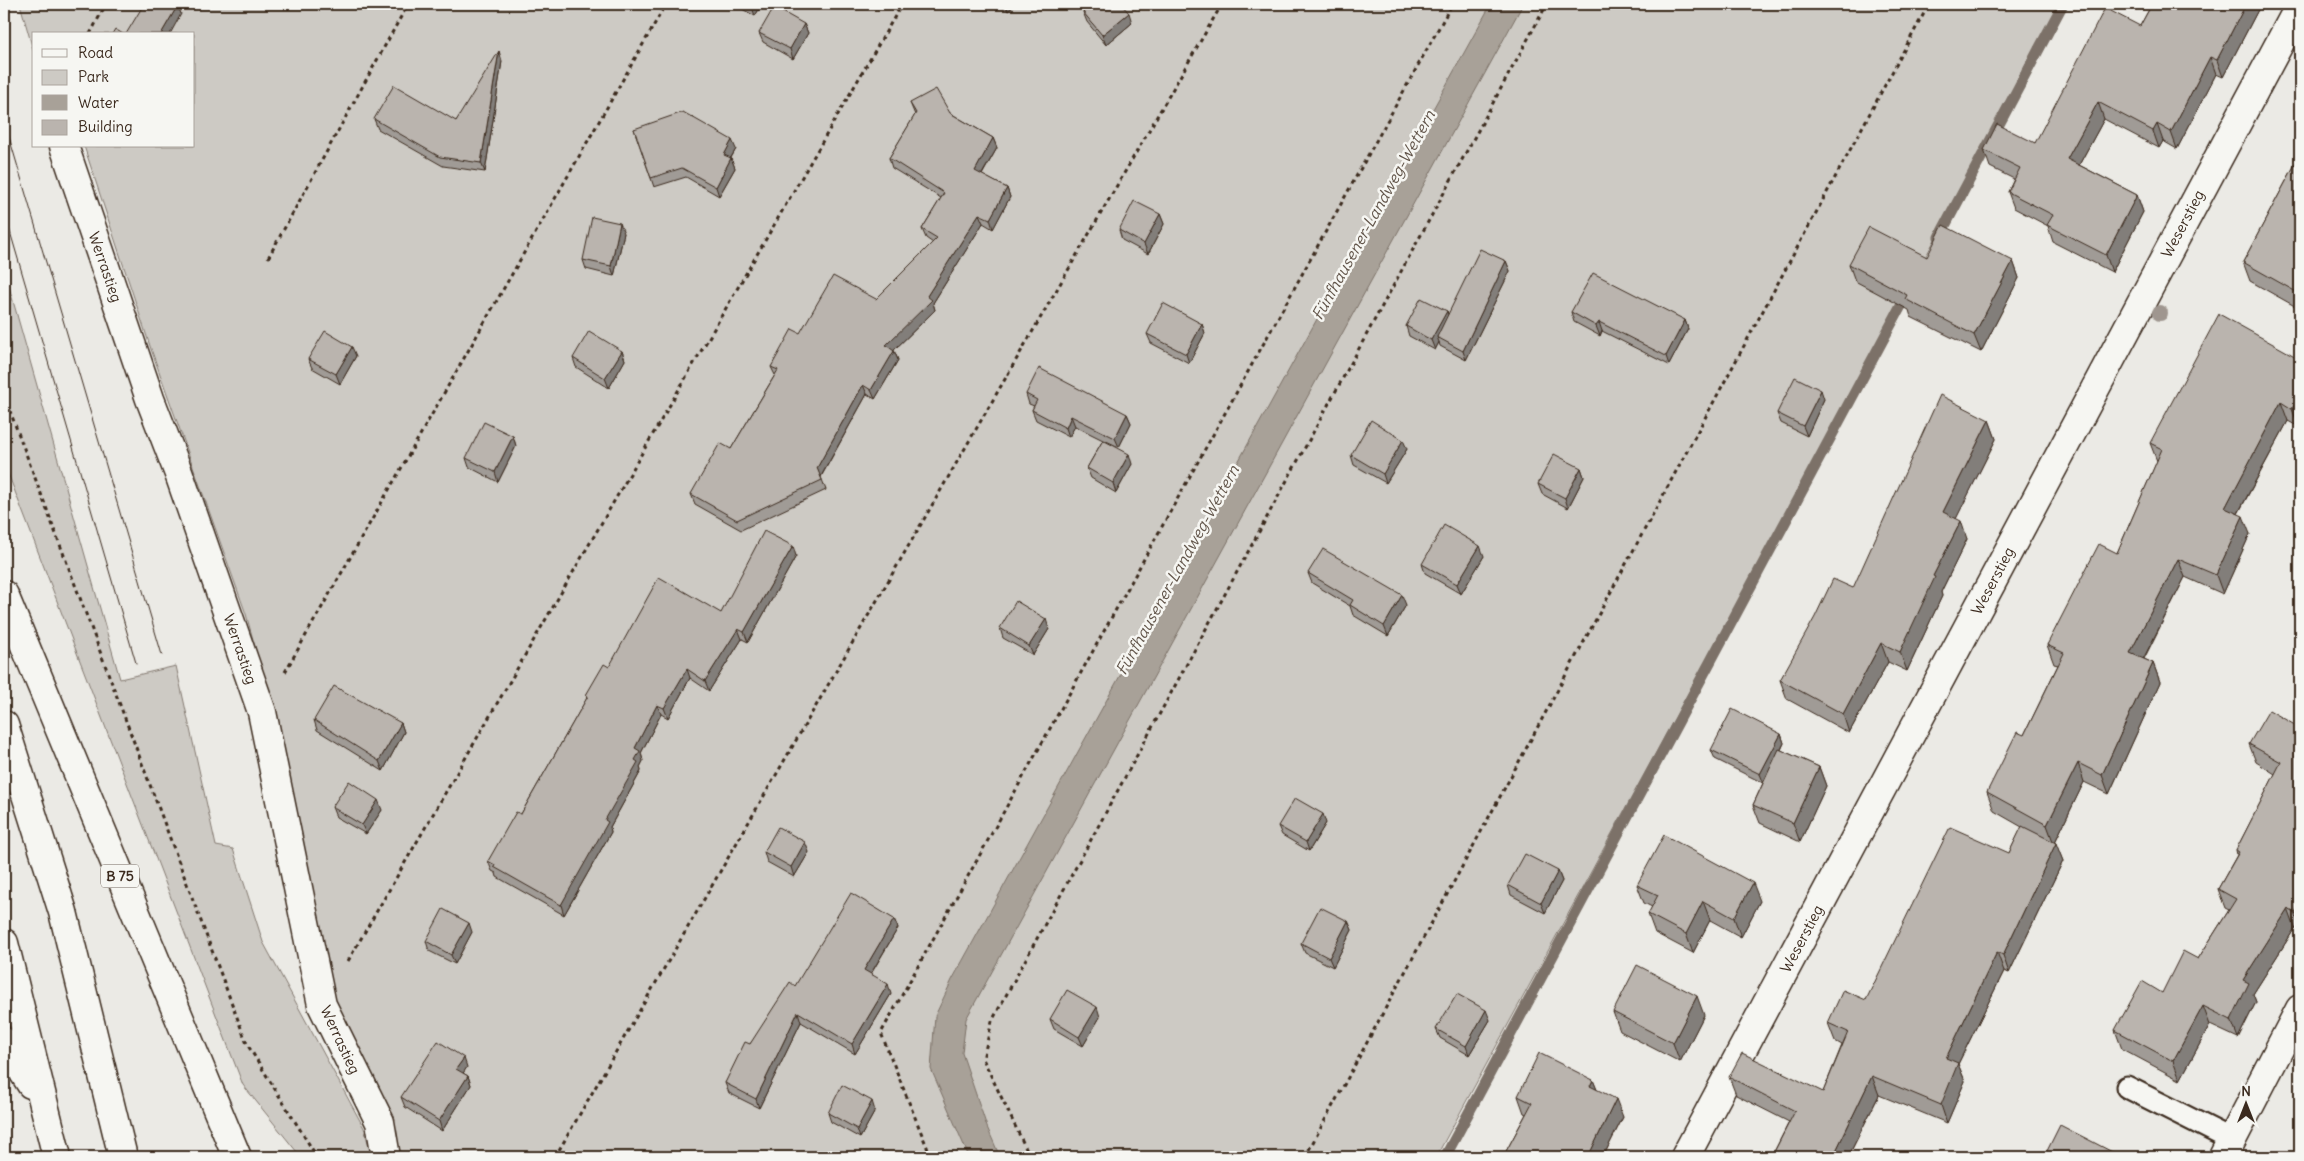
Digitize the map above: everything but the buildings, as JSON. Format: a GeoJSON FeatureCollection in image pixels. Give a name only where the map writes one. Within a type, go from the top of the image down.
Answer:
{"type":"FeatureCollection","features":[{"type":"Feature","properties":{"kind":"main road","name":"Weserstieg"},"geometry":{"type":"LineString","coordinates":[[1685,1157],[2300,5]]}},
{"type":"Feature","properties":{"kind":"main road","name":"Werrastieg"},"geometry":{"type":"LineString","coordinates":[[65,148],[150,399],[179,474],[262,712],[322,1005],[380,1122],[386,1157]]}},
{"type":"Feature","properties":{"kind":"main road","name":"B 75"},"geometry":{"type":"LineString","coordinates":[[4,595],[237,1157]]}},
{"type":"Feature","properties":{"kind":"main road"},"geometry":{"type":"LineString","coordinates":[[4,725],[63,912],[123,1157]]}},
{"type":"Feature","properties":{"kind":"main road"},"geometry":{"type":"LineString","coordinates":[[4,943],[57,1157]]}},
{"type":"Feature","properties":{"kind":"main road"},"geometry":{"type":"LineString","coordinates":[[2227,1149],[2300,1009]]}},
{"type":"Feature","properties":{"kind":"main road"},"geometry":{"type":"LineString","coordinates":[[4,1042],[42,1099]]}},
{"type":"Feature","properties":{"kind":"lane"},"geometry":{"type":"LineString","coordinates":[[2127,1086],[2227,1149]]}},
{"type":"Feature","properties":{"kind":"path"},"geometry":{"type":"LineString","coordinates":[[91,32],[106,4]]}},
{"type":"Feature","properties":{"kind":"path"},"geometry":{"type":"LineString","coordinates":[[268,258],[408,4]]}},
{"type":"Feature","properties":{"kind":"path"},"geometry":{"type":"LineString","coordinates":[[262,712],[666,4]]}},
{"type":"Feature","properties":{"kind":"path"},"geometry":{"type":"LineString","coordinates":[[322,1005],[902,4]]}},
{"type":"Feature","properties":{"kind":"path"},"geometry":{"type":"LineString","coordinates":[[555,1157],[1222,4]]}},
{"type":"Feature","properties":{"kind":"path"},"geometry":{"type":"LineString","coordinates":[[931,1157],[881,1033],[1452,4]]}},
{"type":"Feature","properties":{"kind":"path"},"geometry":{"type":"LineString","coordinates":[[1030,1157],[983,1059],[992,1020],[1547,4]]}},
{"type":"Feature","properties":{"kind":"path"},"geometry":{"type":"LineString","coordinates":[[1305,1157],[1929,4]]}},
{"type":"Feature","properties":{"kind":"path"},"geometry":{"type":"LineString","coordinates":[[4,395],[247,1044],[317,1157]]}},
{"type":"Feature","properties":{"kind":"green space"},"geometry":{"type":"Polygon","coordinates":[[[20,4],[2063,4],[1436,1157],[399,1157],[391,1113],[336,1001],[318,930],[279,734],[246,614],[151,349],[85,148],[195,148],[195,32],[32,32],[32,46],[20,4]]]}},
{"type":"Feature","properties":{"kind":"green space"},"geometry":{"type":"Polygon","coordinates":[[[4,269],[120,679],[176,666],[216,846],[233,849],[263,942],[364,1128],[372,1157],[301,1157],[243,1085],[4,463],[4,269]]]}},
{"type":"Feature","properties":{"kind":"water"},"geometry":{"type":"Polygon","coordinates":[[[1491,4],[1523,4],[966,1019],[962,1053],[987,1127],[1000,1157],[969,1157],[931,1069],[935,1016],[952,980],[1491,4]]]}},
{"type":"Feature","properties":{"kind":"waterway"},"geometry":{"type":"LineString","coordinates":[[1939,237],[2063,4]]}},
{"type":"Feature","properties":{"kind":"waterway"},"geometry":{"type":"LineString","coordinates":[[1445,1157],[1908,293]]}},
{"type":"Feature","properties":{"kind":"tram line"},"geometry":{"type":"LineString","coordinates":[[4,120],[162,655]]}},
{"type":"Feature","properties":{"kind":"tram line"},"geometry":{"type":"LineString","coordinates":[[4,211],[136,663]]}},
{"type":"Feature","properties":{"kind":"water label","name":"Fünfhausener-Landweg-Wettern"},"geometry":{"type":"Point","coordinates":[1373,215]}},
{"type":"Feature","properties":{"kind":"water label","name":"Fünfhausener-Landweg-Wettern"},"geometry":{"type":"Point","coordinates":[1177,570]}}]}
